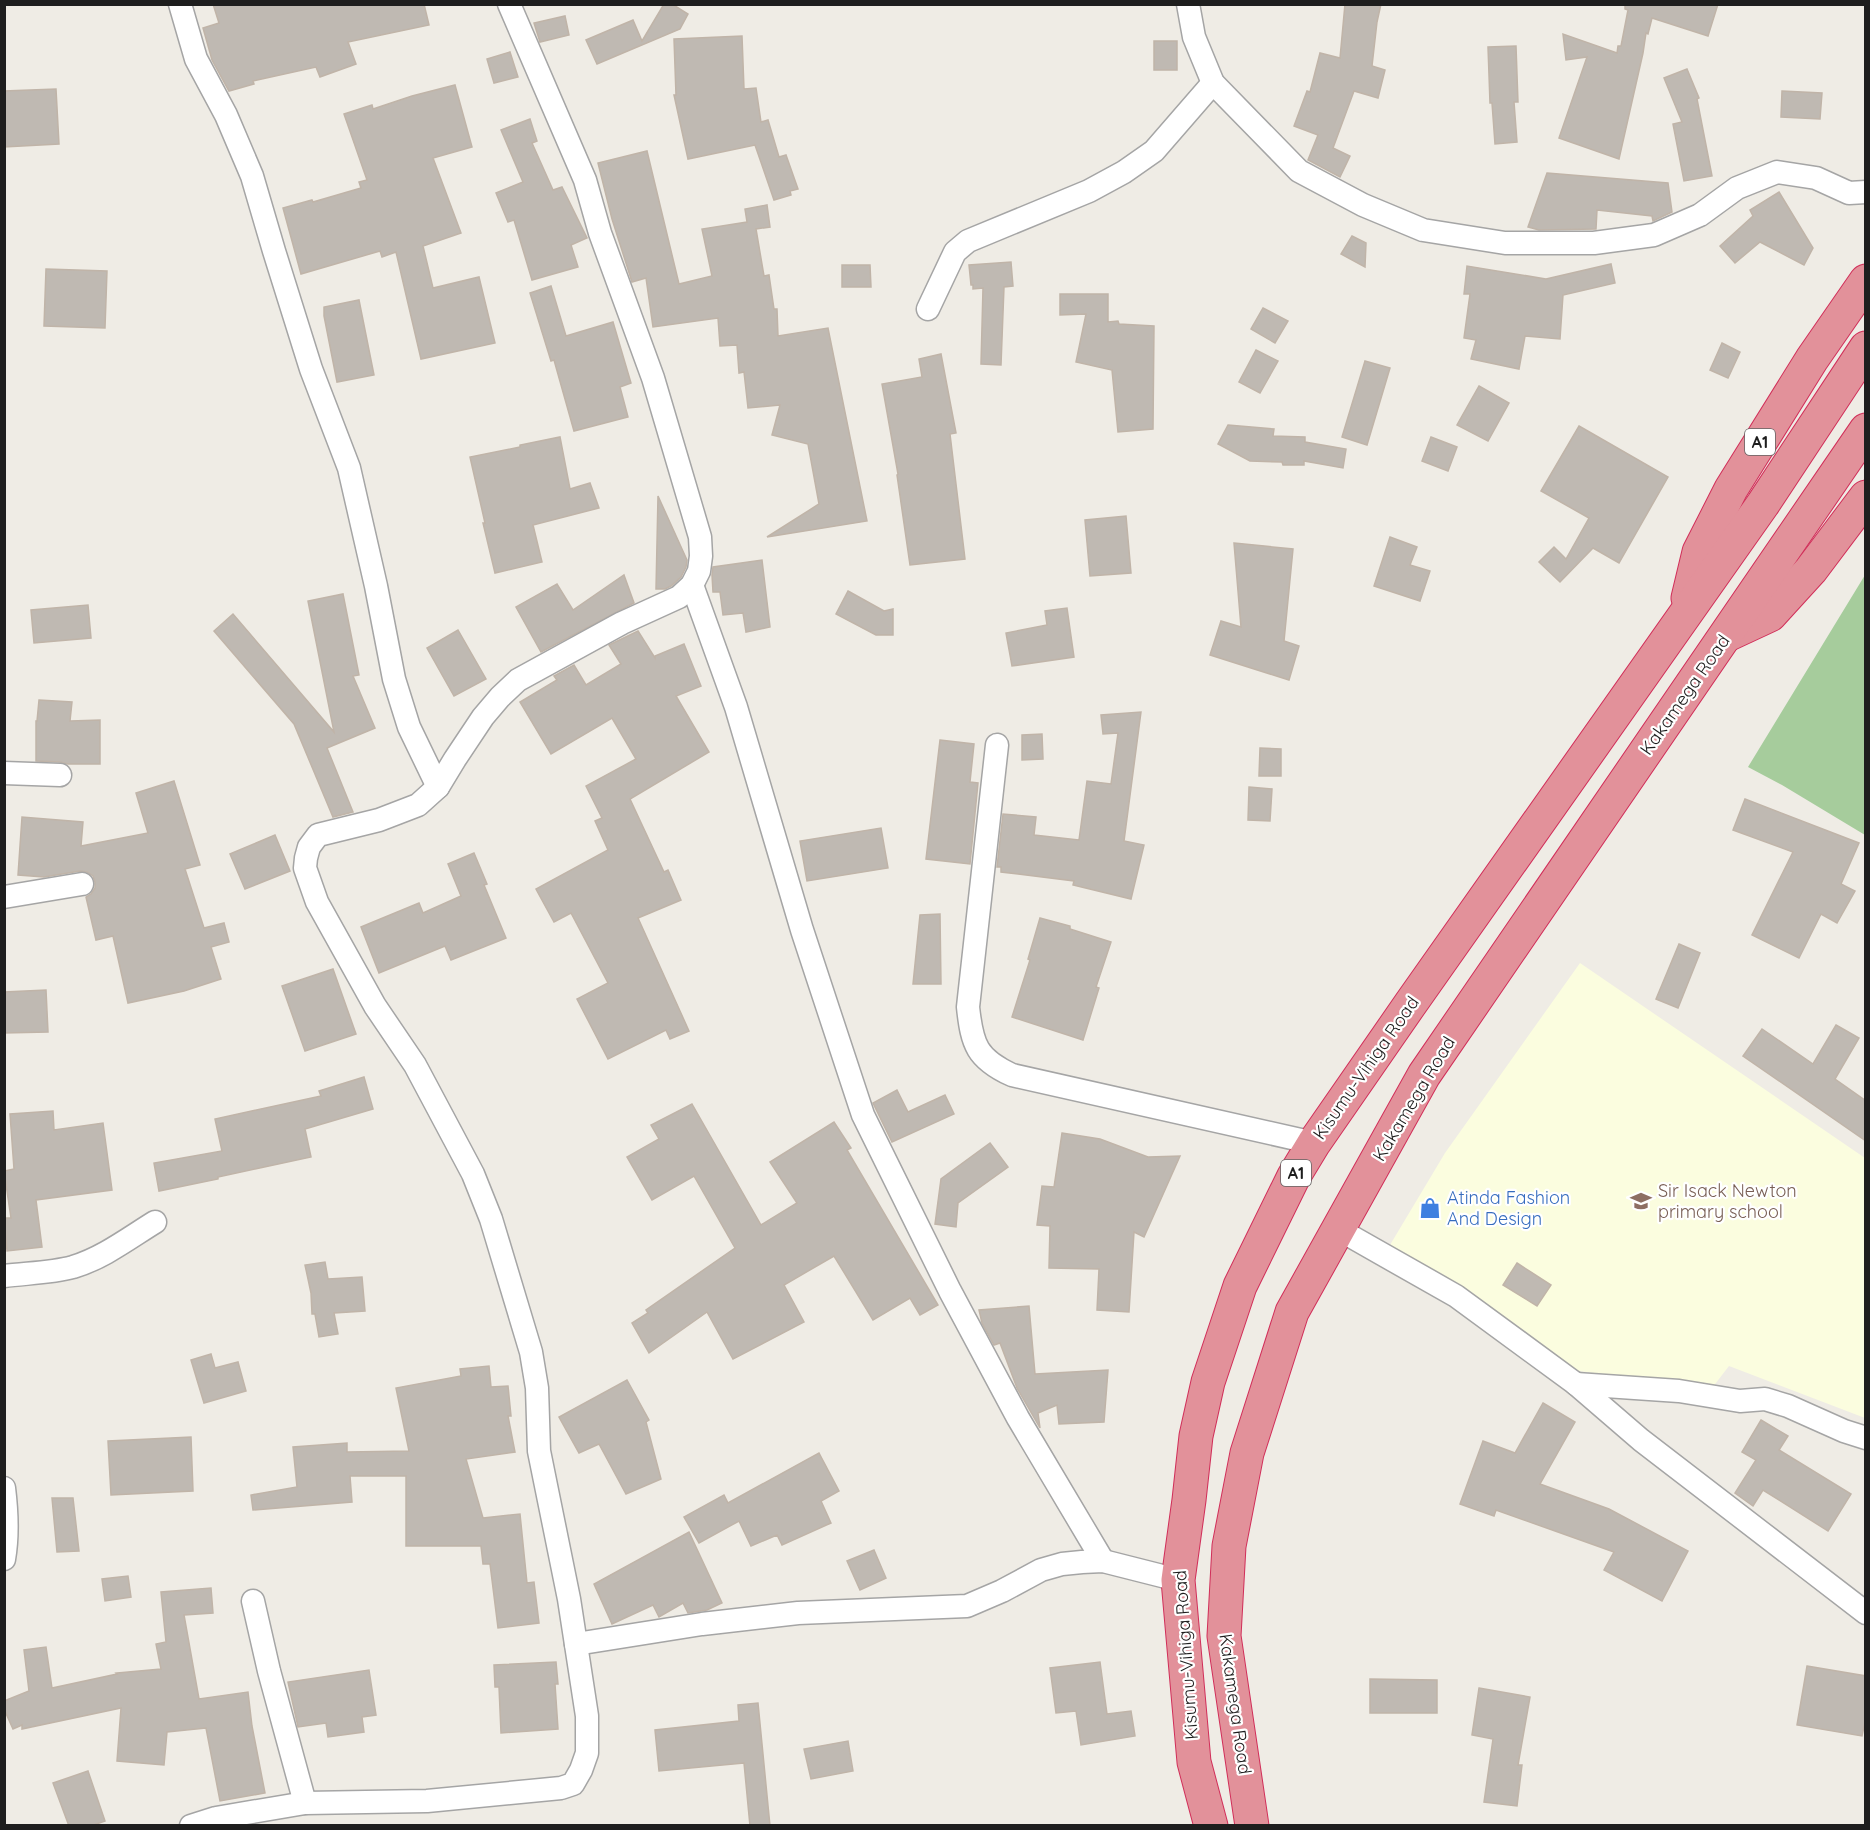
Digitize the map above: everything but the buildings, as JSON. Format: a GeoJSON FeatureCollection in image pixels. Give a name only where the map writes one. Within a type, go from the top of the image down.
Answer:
{"type":"FeatureCollection","features":[{"type":"Feature","properties":{"kind":"highway","name":"A1"},"geometry":{"type":"LineString","coordinates":[[1683,617],[1699,552],[1731,489],[1812,360],[1866,281]]}},
{"type":"Feature","properties":{"kind":"highway","name":"A1"},"geometry":{"type":"LineString","coordinates":[[1683,617],[1763,504],[1866,348]]}},
{"type":"Feature","properties":{"kind":"highway","name":"Kakamega Road"},"geometry":{"type":"LineString","coordinates":[[1252,1826],[1224,1636],[1228,1546],[1247,1453],[1292,1312],[1424,1075],[1866,430]]}},
{"type":"Feature","properties":{"kind":"highway"},"geometry":{"type":"LineString","coordinates":[[1727,635],[1770,615],[1811,570],[1866,497]]}},
{"type":"Feature","properties":{"kind":"highway","name":"Kisumu-Vihiga Road"},"geometry":{"type":"LineString","coordinates":[[1211,1826],[1194,1762],[1178,1580],[1196,1436],[1208,1382],[1240,1286],[1294,1176],[1314,1143],[1410,1003],[1683,617]]}},
{"type":"Feature","properties":{"kind":"street"},"geometry":{"type":"LineString","coordinates":[[180,4],[196,59],[226,115],[252,176],[311,369],[349,468],[394,679],[409,727],[438,787]]}},
{"type":"Feature","properties":{"kind":"street"},"geometry":{"type":"LineString","coordinates":[[191,1826],[216,1818],[305,1803],[428,1801],[561,1788],[573,1784],[587,1753],[587,1716],[569,1599],[539,1451],[537,1388],[531,1352],[491,1220],[473,1174],[415,1065],[375,1006],[316,902],[305,868],[309,847],[318,835],[379,820],[418,805],[438,787],[483,717],[518,680],[622,623],[679,597],[692,585],[699,571],[700,537],[653,378],[600,233],[585,180],[509,4]]}},
{"type":"Feature","properties":{"kind":"street"},"geometry":{"type":"LineString","coordinates":[[1188,4],[1194,37],[1213,83],[1299,171],[1363,205],[1423,230],[1505,243],[1594,243],[1654,235],[1700,216],[1737,188],[1777,172],[1816,178],[1849,193],[1866,192]]}},
{"type":"Feature","properties":{"kind":"street"},"geometry":{"type":"LineString","coordinates":[[928,309],[955,252],[968,241],[1089,191],[1124,172],[1154,151],[1213,83]]}},
{"type":"Feature","properties":{"kind":"street"},"geometry":{"type":"LineString","coordinates":[[692,585],[736,707],[801,930],[863,1115],[967,1323],[1018,1418],[1102,1562]]}},
{"type":"Feature","properties":{"kind":"street"},"geometry":{"type":"LineString","coordinates":[[997,746],[968,1007],[970,1027],[976,1046],[983,1056],[993,1066],[1012,1075],[1314,1143]]}},
{"type":"Feature","properties":{"kind":"street"},"geometry":{"type":"LineString","coordinates":[[4,773],[60,775]]}},
{"type":"Feature","properties":{"kind":"street"},"geometry":{"type":"LineString","coordinates":[[4,897],[82,884]]}},
{"type":"Feature","properties":{"kind":"street"},"geometry":{"type":"LineString","coordinates":[[4,1276],[52,1271],[89,1261],[155,1222]]}},
{"type":"Feature","properties":{"kind":"street"},"geometry":{"type":"LineString","coordinates":[[1338,1229],[1456,1296],[1576,1384],[1641,1440],[1866,1613]]}},
{"type":"Feature","properties":{"kind":"street"},"geometry":{"type":"LineString","coordinates":[[1576,1384],[1679,1391],[1740,1401],[1765,1399],[1866,1438]]}},
{"type":"Feature","properties":{"kind":"street"},"geometry":{"type":"LineString","coordinates":[[4,1488],[7,1510],[7,1545],[4,1559]]}},
{"type":"Feature","properties":{"kind":"street"},"geometry":{"type":"LineString","coordinates":[[576,1644],[702,1624],[798,1613],[967,1606],[1002,1591],[1041,1570],[1062,1564],[1102,1562],[1178,1580]]}},
{"type":"Feature","properties":{"kind":"street"},"geometry":{"type":"LineString","coordinates":[[253,1600],[269,1671],[305,1803]]}},
{"type":"Feature","properties":{"kind":"shaded area","name":"Sir Isack Newton primary school"},"geometry":{"type":"Polygon","coordinates":[[[1580,963],[1865,1158],[1865,1418],[1729,1366],[1712,1388],[1571,1370],[1390,1245],[1445,1153],[1580,963]]]}},
{"type":"Feature","properties":{"kind":"green space"},"geometry":{"type":"Polygon","coordinates":[[[1865,575],[1865,835],[1748,767],[1865,575]]]}},
{"type":"Feature","properties":{"kind":"place","name":"Sir Isack Newton primary school"},"geometry":{"type":"Point","coordinates":[1641,1201]}},
{"type":"Feature","properties":{"kind":"place","name":"Atinda Fashion And Design"},"geometry":{"type":"Point","coordinates":[1430,1208]}}]}
